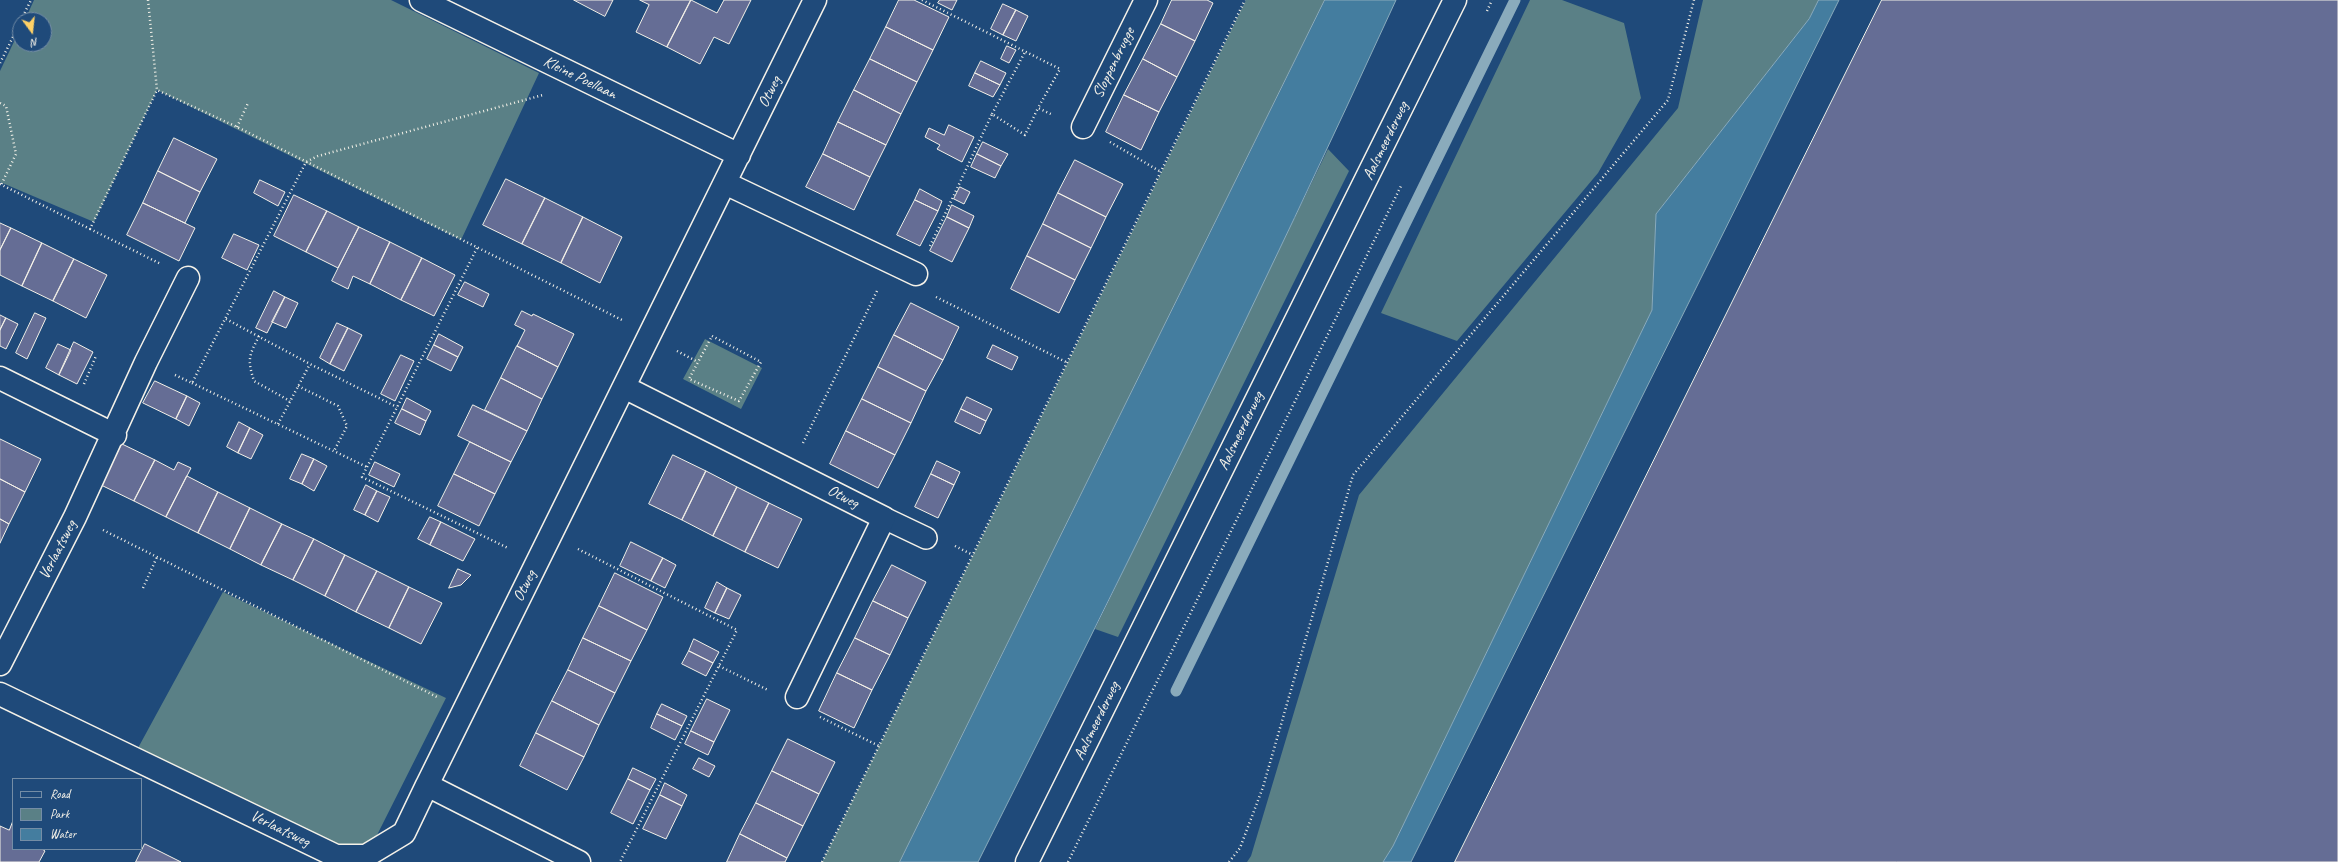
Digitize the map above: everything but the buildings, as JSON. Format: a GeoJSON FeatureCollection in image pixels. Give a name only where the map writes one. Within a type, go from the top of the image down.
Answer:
{"type":"FeatureCollection","features":[{"type":"Feature","properties":{"kind":"street","name":"Kleine Poellaan"},"geometry":{"type":"LineString","coordinates":[[421,0],[739,155]]}},
{"type":"Feature","properties":{"kind":"street","name":"Otweg"},"geometry":{"type":"LineString","coordinates":[[427,785],[815,0]]}},
{"type":"Feature","properties":{"kind":"street","name":"Sloppenbrugge"},"geometry":{"type":"LineString","coordinates":[[1083,127],[1146,0]]}},
{"type":"Feature","properties":{"kind":"street","name":"Aalsmeerderweg"},"geometry":{"type":"LineString","coordinates":[[1027,862],[1456,0]]}},
{"type":"Feature","properties":{"kind":"street"},"geometry":{"type":"LineString","coordinates":[[725,183],[916,274]]}},
{"type":"Feature","properties":{"kind":"street","name":"Verlaatsweg"},"geometry":{"type":"LineString","coordinates":[[0,664],[76,516],[115,435],[146,362],[188,278]]}},
{"type":"Feature","properties":{"kind":"street"},"geometry":{"type":"LineString","coordinates":[[0,378],[115,435]]}},
{"type":"Feature","properties":{"kind":"street","name":"Otweg"},"geometry":{"type":"LineString","coordinates":[[624,387],[884,518]]}},
{"type":"Feature","properties":{"kind":"street"},"geometry":{"type":"LineString","coordinates":[[797,697],[884,518]]}},
{"type":"Feature","properties":{"kind":"street","name":"Verlaatsweg"},"geometry":{"type":"LineString","coordinates":[[0,694],[336,856],[366,856],[404,833],[427,785]]}},
{"type":"Feature","properties":{"kind":"street"},"geometry":{"type":"LineString","coordinates":[[427,785],[579,862]]}},
{"type":"Feature","properties":{"kind":"lane"},"geometry":{"type":"LineString","coordinates":[[884,518],[926,538]]}},
{"type":"Feature","properties":{"kind":"path"},"geometry":{"type":"LineString","coordinates":[[25,12],[31,0]]}},
{"type":"Feature","properties":{"kind":"path"},"geometry":{"type":"LineString","coordinates":[[90,229],[157,90],[148,0]]}},
{"type":"Feature","properties":{"kind":"path"},"geometry":{"type":"LineString","coordinates":[[922,0],[1060,69],[1025,135],[992,114]]}},
{"type":"Feature","properties":{"kind":"path"},"geometry":{"type":"LineString","coordinates":[[822,862],[1245,0]]}},
{"type":"Feature","properties":{"kind":"path"},"geometry":{"type":"LineString","coordinates":[[1485,14],[1492,0]]}},
{"type":"Feature","properties":{"kind":"path"},"geometry":{"type":"LineString","coordinates":[[1229,862],[1240,848],[1263,787],[1354,475],[1474,334],[1668,100],[1694,0]]}},
{"type":"Feature","properties":{"kind":"path"},"geometry":{"type":"LineString","coordinates":[[0,63],[12,39]]}},
{"type":"Feature","properties":{"kind":"path"},"geometry":{"type":"LineString","coordinates":[[1025,52],[992,114],[916,274],[935,297],[1068,363]]}},
{"type":"Feature","properties":{"kind":"path"},"geometry":{"type":"LineString","coordinates":[[192,383],[306,162],[318,156],[588,82]]}},
{"type":"Feature","properties":{"kind":"path"},"geometry":{"type":"LineString","coordinates":[[157,90],[237,127],[633,325],[649,336],[698,362]]}},
{"type":"Feature","properties":{"kind":"path"},"geometry":{"type":"LineString","coordinates":[[0,103],[6,106],[16,154],[1,184],[188,278]]}},
{"type":"Feature","properties":{"kind":"path"},"geometry":{"type":"LineString","coordinates":[[237,127],[248,103]]}},
{"type":"Feature","properties":{"kind":"path"},"geometry":{"type":"LineString","coordinates":[[1038,108],[1083,127],[1161,172]]}},
{"type":"Feature","properties":{"kind":"path","name":"Aalsmeerderweg"},"geometry":{"type":"LineString","coordinates":[[1068,862],[1404,178]]}},
{"type":"Feature","properties":{"kind":"path"},"geometry":{"type":"LineString","coordinates":[[477,248],[362,477],[537,562]]}},
{"type":"Feature","properties":{"kind":"path"},"geometry":{"type":"LineString","coordinates":[[790,471],[891,262]]}},
{"type":"Feature","properties":{"kind":"path"},"geometry":{"type":"LineString","coordinates":[[226,319],[310,364],[397,407]]}},
{"type":"Feature","properties":{"kind":"path"},"geometry":{"type":"LineString","coordinates":[[259,336],[248,364],[254,380],[290,401]]}},
{"type":"Feature","properties":{"kind":"path"},"geometry":{"type":"LineString","coordinates":[[712,336],[761,362],[739,401],[689,379],[698,362],[712,336]]}},
{"type":"Feature","properties":{"kind":"path"},"geometry":{"type":"LineString","coordinates":[[146,362],[367,467]]}},
{"type":"Feature","properties":{"kind":"path"},"geometry":{"type":"LineString","coordinates":[[278,424],[310,364]]}},
{"type":"Feature","properties":{"kind":"path"},"geometry":{"type":"LineString","coordinates":[[298,386],[338,406],[347,426],[334,451]]}},
{"type":"Feature","properties":{"kind":"path"},"geometry":{"type":"LineString","coordinates":[[76,516],[464,710]]}},
{"type":"Feature","properties":{"kind":"path"},"geometry":{"type":"LineString","coordinates":[[551,535],[737,630],[620,862]]}},
{"type":"Feature","properties":{"kind":"path"},"geometry":{"type":"LineString","coordinates":[[143,588],[157,557]]}},
{"type":"Feature","properties":{"kind":"green space"},"geometry":{"type":"Polygon","coordinates":[[[34,0],[391,0],[539,73],[461,240],[157,90],[94,222],[0,182],[0,71],[12,46],[12,52],[52,52],[52,12],[29,12],[34,0]]]}},
{"type":"Feature","properties":{"kind":"green space"},"geometry":{"type":"Polygon","coordinates":[[[1246,0],[1325,0],[900,862],[822,862],[1246,0]]]}},
{"type":"Feature","properties":{"kind":"green space"},"geometry":{"type":"Polygon","coordinates":[[[1530,0],[1562,0],[1624,23],[1641,98],[1598,173],[1457,341],[1381,313],[1530,0]]]}},
{"type":"Feature","properties":{"kind":"green space"},"geometry":{"type":"Polygon","coordinates":[[[1703,0],[1819,0],[1809,19],[1656,214],[1652,310],[1393,846],[1383,862],[1247,862],[1251,856],[1359,495],[1678,108],[1703,0]]]}},
{"type":"Feature","properties":{"kind":"green space"},"geometry":{"type":"Polygon","coordinates":[[[1328,149],[1349,171],[1118,637],[1095,629],[1328,149]]]}},
{"type":"Feature","properties":{"kind":"green space"},"geometry":{"type":"Polygon","coordinates":[[[705,339],[762,368],[741,409],[683,379],[705,339]]]}},
{"type":"Feature","properties":{"kind":"green space"},"geometry":{"type":"Polygon","coordinates":[[[223,592],[446,698],[372,845],[347,851],[138,748],[223,592]]]}},
{"type":"Feature","properties":{"kind":"water"},"geometry":{"type":"Polygon","coordinates":[[[1325,0],[1396,0],[1295,217],[1138,541],[978,862],[900,862],[1325,0]]]}},
{"type":"Feature","properties":{"kind":"water"},"geometry":{"type":"Polygon","coordinates":[[[1819,0],[1839,0],[1411,862],[1383,862],[1393,846],[1652,310],[1656,214],[1809,19],[1819,0]]]}},
{"type":"Feature","properties":{"kind":"waterway"},"geometry":{"type":"LineString","coordinates":[[1176,691],[1515,0]]}}]}
